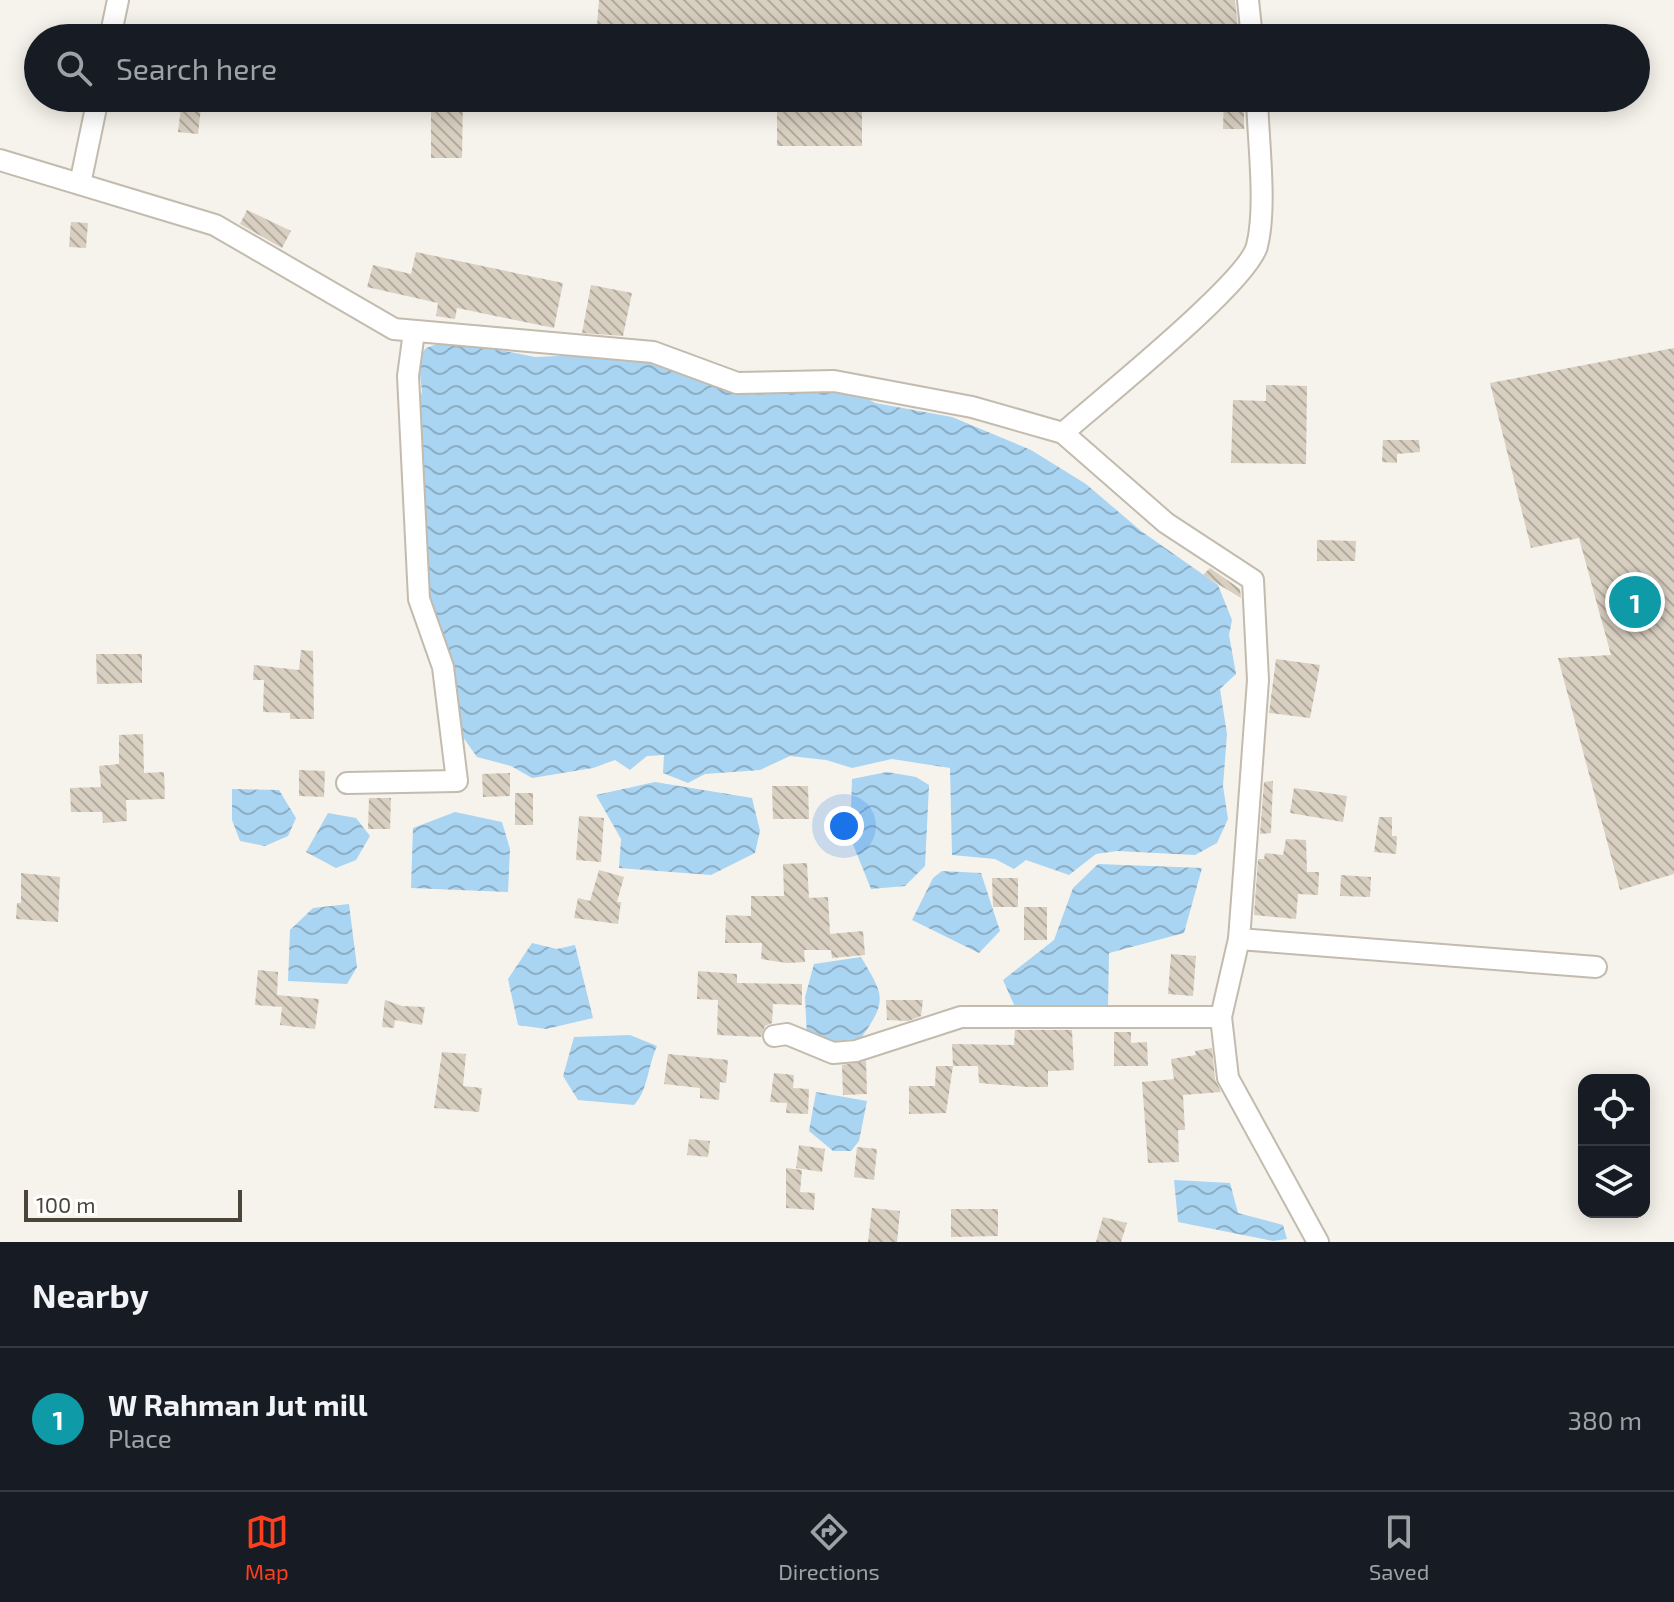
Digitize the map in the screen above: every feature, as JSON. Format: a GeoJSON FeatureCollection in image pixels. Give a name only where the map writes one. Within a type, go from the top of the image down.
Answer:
{"type":"FeatureCollection","features":[{"type":"Feature","properties":{"kind":"street"},"geometry":{"type":"LineString","coordinates":[[113,24],[118,0]]}},
{"type":"Feature","properties":{"kind":"street"},"geometry":{"type":"LineString","coordinates":[[1248,0],[1251,24]]}},
{"type":"Feature","properties":{"kind":"street"},"geometry":{"type":"LineString","coordinates":[[80,184],[95,112]]}},
{"type":"Feature","properties":{"kind":"street"},"geometry":{"type":"LineString","coordinates":[[1063,433],[1233,283],[1257,250],[1260,228],[1257,112]]}},
{"type":"Feature","properties":{"kind":"street"},"geometry":{"type":"LineString","coordinates":[[0,160],[215,225],[394,329],[653,352],[737,383],[834,381],[972,407],[1063,433],[1166,523],[1253,580],[1258,680],[1239,939],[1221,1017],[1228,1078],[1318,1242]]}},
{"type":"Feature","properties":{"kind":"street"},"geometry":{"type":"LineString","coordinates":[[347,783],[457,781],[443,667],[419,599],[408,376],[414,332]]}},
{"type":"Feature","properties":{"kind":"street"},"geometry":{"type":"LineString","coordinates":[[1239,939],[1596,967]]}},
{"type":"Feature","properties":{"kind":"street"},"geometry":{"type":"LineString","coordinates":[[774,1036],[787,1034],[833,1053],[856,1051],[961,1017],[1221,1017]]}},
{"type":"Feature","properties":{"kind":"water"},"geometry":{"type":"Polygon","coordinates":[[[440,343],[471,344],[535,357],[653,352],[742,387],[834,377],[875,403],[952,417],[1031,450],[1086,484],[1141,531],[1218,585],[1232,620],[1229,635],[1236,674],[1220,689],[1227,734],[1223,786],[1228,819],[1217,843],[1195,855],[1117,851],[1096,854],[1069,875],[1026,860],[1014,869],[995,859],[952,855],[950,768],[892,759],[852,768],[826,760],[790,756],[760,770],[705,774],[688,783],[663,773],[664,755],[647,756],[630,770],[615,760],[593,768],[532,778],[511,766],[477,757],[458,730],[426,606],[415,423],[422,391],[418,358],[426,348],[440,343]]]}},
{"type":"Feature","properties":{"kind":"water"},"geometry":{"type":"Polygon","coordinates":[[[887,772],[916,777],[929,785],[925,866],[905,886],[871,889],[850,837],[852,779],[887,772]]]}},
{"type":"Feature","properties":{"kind":"water"},"geometry":{"type":"Polygon","coordinates":[[[655,782],[752,798],[760,831],[755,853],[711,875],[619,868],[621,839],[596,795],[655,782]]]}},
{"type":"Feature","properties":{"kind":"water"},"geometry":{"type":"Polygon","coordinates":[[[232,789],[279,790],[296,818],[288,836],[265,846],[240,841],[232,820],[232,789]]]}},
{"type":"Feature","properties":{"kind":"water"},"geometry":{"type":"Polygon","coordinates":[[[455,812],[502,822],[510,849],[508,892],[411,888],[413,828],[455,812]]]}},
{"type":"Feature","properties":{"kind":"water"},"geometry":{"type":"Polygon","coordinates":[[[328,813],[356,818],[370,836],[356,860],[336,868],[306,852],[328,813]]]}},
{"type":"Feature","properties":{"kind":"water"},"geometry":{"type":"Polygon","coordinates":[[[1098,864],[1202,868],[1184,933],[1109,953],[1108,1008],[1086,1013],[1015,1007],[1003,980],[1054,940],[1073,888],[1098,864]]]}},
{"type":"Feature","properties":{"kind":"water"},"geometry":{"type":"Polygon","coordinates":[[[942,871],[981,873],[1000,931],[979,953],[912,920],[933,878],[942,871]]]}},
{"type":"Feature","properties":{"kind":"water"},"geometry":{"type":"Polygon","coordinates":[[[349,904],[357,967],[347,984],[288,981],[290,930],[313,908],[349,904]]]}},
{"type":"Feature","properties":{"kind":"water"},"geometry":{"type":"Polygon","coordinates":[[[532,943],[557,949],[575,945],[593,1018],[546,1029],[518,1025],[508,979],[532,943]]]}},
{"type":"Feature","properties":{"kind":"water"},"geometry":{"type":"Polygon","coordinates":[[[861,957],[880,998],[870,1025],[861,1038],[821,1043],[807,1037],[805,997],[814,964],[861,957]]]}},
{"type":"Feature","properties":{"kind":"water"},"geometry":{"type":"Polygon","coordinates":[[[630,1035],[657,1046],[639,1099],[634,1105],[578,1100],[563,1076],[574,1037],[630,1035]]]}},
{"type":"Feature","properties":{"kind":"water"},"geometry":{"type":"Polygon","coordinates":[[[816,1092],[867,1101],[859,1141],[851,1151],[833,1151],[809,1131],[816,1092]]]}},
{"type":"Feature","properties":{"kind":"water"},"geometry":{"type":"Polygon","coordinates":[[[1174,1180],[1230,1183],[1238,1213],[1283,1225],[1287,1239],[1273,1241],[1178,1222],[1174,1180]]]}},
{"type":"Feature","properties":{"kind":"building"},"geometry":{"type":"Polygon","coordinates":[[[599,0],[1235,0],[1238,24],[597,24],[599,0]]]}},
{"type":"Feature","properties":{"kind":"building"},"geometry":{"type":"Polygon","coordinates":[[[180,112],[200,112],[198,134],[178,132],[180,112]]]}},
{"type":"Feature","properties":{"kind":"building"},"geometry":{"type":"Polygon","coordinates":[[[431,112],[463,112],[462,158],[431,158],[431,112]]]}},
{"type":"Feature","properties":{"kind":"building"},"geometry":{"type":"Polygon","coordinates":[[[777,112],[862,112],[862,146],[777,146],[777,112]]]}},
{"type":"Feature","properties":{"kind":"building"},"geometry":{"type":"Polygon","coordinates":[[[1224,112],[1244,112],[1244,129],[1223,129],[1224,112]]]}},
{"type":"Feature","properties":{"kind":"building"},"geometry":{"type":"Polygon","coordinates":[[[247,210],[291,231],[282,248],[240,224],[247,210]]]}},
{"type":"Feature","properties":{"kind":"building"},"geometry":{"type":"Polygon","coordinates":[[[71,222],[88,223],[86,248],[69,247],[71,222]]]}},
{"type":"Feature","properties":{"kind":"building"},"geometry":{"type":"Polygon","coordinates":[[[416,252],[563,283],[554,328],[457,308],[455,319],[436,316],[438,303],[367,287],[373,265],[411,274],[416,252]]]}},
{"type":"Feature","properties":{"kind":"building"},"geometry":{"type":"Polygon","coordinates":[[[591,285],[632,293],[623,336],[582,333],[591,285]]]}},
{"type":"Feature","properties":{"kind":"building"},"geometry":{"type":"Polygon","coordinates":[[[1674,348],[1674,874],[1620,890],[1558,658],[1611,655],[1579,538],[1531,548],[1490,383],[1674,348]]]}},
{"type":"Feature","properties":{"kind":"building"},"geometry":{"type":"Polygon","coordinates":[[[1266,385],[1307,386],[1306,464],[1231,463],[1233,400],[1266,401],[1266,385]]]}},
{"type":"Feature","properties":{"kind":"building"},"geometry":{"type":"Polygon","coordinates":[[[1383,440],[1419,440],[1420,452],[1397,454],[1397,463],[1382,462],[1383,440]]]}},
{"type":"Feature","properties":{"kind":"building"},"geometry":{"type":"Polygon","coordinates":[[[1317,540],[1356,541],[1355,561],[1317,561],[1317,540]]]}},
{"type":"Feature","properties":{"kind":"building"},"geometry":{"type":"Polygon","coordinates":[[[1210,568],[1240,589],[1241,598],[1203,575],[1210,568]]]}},
{"type":"Feature","properties":{"kind":"building"},"geometry":{"type":"Polygon","coordinates":[[[301,650],[313,651],[314,719],[290,719],[290,713],[263,712],[264,680],[253,680],[254,665],[299,670],[301,650]]]}},
{"type":"Feature","properties":{"kind":"building"},"geometry":{"type":"Polygon","coordinates":[[[96,654],[142,654],[142,683],[97,684],[96,654]]]}},
{"type":"Feature","properties":{"kind":"building"},"geometry":{"type":"Polygon","coordinates":[[[1276,659],[1320,665],[1310,718],[1269,713],[1276,659]]]}},
{"type":"Feature","properties":{"kind":"building"},"geometry":{"type":"Polygon","coordinates":[[[143,734],[144,773],[164,772],[165,799],[126,800],[127,821],[103,823],[102,812],[71,812],[70,788],[101,787],[99,766],[119,764],[119,735],[143,734]]]}},
{"type":"Feature","properties":{"kind":"building"},"geometry":{"type":"Polygon","coordinates":[[[299,770],[325,771],[324,797],[299,796],[299,770]]]}},
{"type":"Feature","properties":{"kind":"building"},"geometry":{"type":"Polygon","coordinates":[[[510,773],[510,796],[483,797],[482,774],[510,773]]]}},
{"type":"Feature","properties":{"kind":"building"},"geometry":{"type":"Polygon","coordinates":[[[1273,781],[1271,833],[1260,834],[1264,782],[1273,781]]]}},
{"type":"Feature","properties":{"kind":"building"},"geometry":{"type":"Polygon","coordinates":[[[772,786],[808,786],[809,819],[773,819],[772,786]]]}},
{"type":"Feature","properties":{"kind":"building"},"geometry":{"type":"Polygon","coordinates":[[[1294,788],[1347,796],[1343,822],[1290,813],[1294,788]]]}},
{"type":"Feature","properties":{"kind":"building"},"geometry":{"type":"Polygon","coordinates":[[[515,793],[533,793],[533,825],[515,825],[515,793]]]}},
{"type":"Feature","properties":{"kind":"building"},"geometry":{"type":"Polygon","coordinates":[[[369,798],[391,798],[390,829],[368,829],[369,798]]]}},
{"type":"Feature","properties":{"kind":"building"},"geometry":{"type":"Polygon","coordinates":[[[579,816],[604,818],[601,862],[576,860],[579,816]]]}},
{"type":"Feature","properties":{"kind":"building"},"geometry":{"type":"Polygon","coordinates":[[[1379,817],[1392,817],[1392,836],[1397,836],[1396,854],[1374,852],[1379,817]]]}},
{"type":"Feature","properties":{"kind":"building"},"geometry":{"type":"Polygon","coordinates":[[[1286,839],[1306,840],[1307,872],[1319,872],[1318,895],[1298,894],[1296,919],[1254,915],[1258,859],[1264,859],[1265,853],[1283,855],[1286,839]]]}},
{"type":"Feature","properties":{"kind":"building"},"geometry":{"type":"Polygon","coordinates":[[[807,863],[809,898],[828,897],[830,934],[863,931],[865,955],[832,958],[831,950],[804,950],[805,962],[787,963],[761,959],[762,943],[725,943],[726,915],[751,916],[751,896],[784,896],[783,864],[807,863]]]}},
{"type":"Feature","properties":{"kind":"building"},"geometry":{"type":"Polygon","coordinates":[[[599,870],[624,877],[617,902],[621,902],[618,924],[574,918],[578,898],[590,901],[599,870]]]}},
{"type":"Feature","properties":{"kind":"building"},"geometry":{"type":"Polygon","coordinates":[[[21,873],[60,877],[58,922],[16,919],[17,903],[21,903],[21,873]]]}},
{"type":"Feature","properties":{"kind":"building"},"geometry":{"type":"Polygon","coordinates":[[[1341,875],[1371,877],[1370,897],[1340,896],[1341,875]]]}},
{"type":"Feature","properties":{"kind":"building"},"geometry":{"type":"Polygon","coordinates":[[[992,878],[1018,878],[1018,907],[993,907],[992,878]]]}},
{"type":"Feature","properties":{"kind":"building"},"geometry":{"type":"Polygon","coordinates":[[[1024,907],[1047,907],[1047,940],[1024,940],[1024,907]]]}},
{"type":"Feature","properties":{"kind":"building"},"geometry":{"type":"Polygon","coordinates":[[[1171,954],[1196,956],[1193,996],[1168,994],[1171,954]]]}},
{"type":"Feature","properties":{"kind":"building"},"geometry":{"type":"Polygon","coordinates":[[[258,970],[278,972],[277,995],[319,999],[315,1029],[280,1025],[282,1007],[255,1005],[258,970]]]}},
{"type":"Feature","properties":{"kind":"building"},"geometry":{"type":"Polygon","coordinates":[[[698,971],[737,974],[737,983],[802,984],[802,1005],[773,1004],[772,1023],[765,1026],[761,1037],[717,1035],[718,1000],[697,999],[698,971]]]}},
{"type":"Feature","properties":{"kind":"building"},"geometry":{"type":"Polygon","coordinates":[[[385,1000],[402,1006],[425,1007],[422,1025],[395,1020],[394,1028],[382,1027],[385,1000]]]}},
{"type":"Feature","properties":{"kind":"building"},"geometry":{"type":"Polygon","coordinates":[[[886,1000],[923,1000],[921,1016],[908,1021],[887,1020],[886,1000]]]}},
{"type":"Feature","properties":{"kind":"building"},"geometry":{"type":"Polygon","coordinates":[[[1015,1030],[1072,1030],[1074,1070],[1048,1071],[1048,1087],[979,1083],[978,1066],[953,1066],[952,1044],[1014,1045],[1015,1030]]]}},
{"type":"Feature","properties":{"kind":"building"},"geometry":{"type":"Polygon","coordinates":[[[1114,1032],[1131,1032],[1131,1043],[1147,1042],[1148,1066],[1114,1066],[1114,1032]]]}},
{"type":"Feature","properties":{"kind":"building"},"geometry":{"type":"Polygon","coordinates":[[[1212,1048],[1215,1079],[1221,1092],[1183,1095],[1185,1130],[1178,1130],[1179,1162],[1148,1163],[1142,1082],[1174,1079],[1171,1059],[1196,1055],[1195,1051],[1212,1048]]]}},
{"type":"Feature","properties":{"kind":"building"},"geometry":{"type":"Polygon","coordinates":[[[442,1052],[466,1054],[463,1086],[482,1088],[479,1112],[434,1108],[442,1052]]]}},
{"type":"Feature","properties":{"kind":"building"},"geometry":{"type":"Polygon","coordinates":[[[668,1054],[728,1060],[726,1083],[720,1082],[719,1100],[700,1098],[700,1088],[664,1084],[668,1054]]]}},
{"type":"Feature","properties":{"kind":"building"},"geometry":{"type":"Polygon","coordinates":[[[866,1061],[867,1094],[843,1095],[842,1065],[866,1061]]]}},
{"type":"Feature","properties":{"kind":"building"},"geometry":{"type":"Polygon","coordinates":[[[936,1066],[953,1066],[946,1113],[909,1114],[909,1086],[935,1086],[936,1066]]]}},
{"type":"Feature","properties":{"kind":"building"},"geometry":{"type":"Polygon","coordinates":[[[774,1073],[794,1075],[793,1088],[809,1089],[808,1114],[786,1113],[787,1103],[770,1102],[774,1073]]]}},
{"type":"Feature","properties":{"kind":"building"},"geometry":{"type":"Polygon","coordinates":[[[689,1139],[710,1141],[708,1157],[687,1155],[689,1139]]]}},
{"type":"Feature","properties":{"kind":"building"},"geometry":{"type":"Polygon","coordinates":[[[799,1145],[825,1149],[822,1172],[796,1168],[799,1145]]]}},
{"type":"Feature","properties":{"kind":"building"},"geometry":{"type":"Polygon","coordinates":[[[857,1147],[877,1149],[874,1180],[854,1177],[857,1147]]]}},
{"type":"Feature","properties":{"kind":"building"},"geometry":{"type":"Polygon","coordinates":[[[786,1168],[802,1170],[800,1192],[815,1193],[814,1210],[786,1208],[786,1168]]]}},
{"type":"Feature","properties":{"kind":"building"},"geometry":{"type":"Polygon","coordinates":[[[872,1208],[900,1211],[897,1242],[868,1242],[872,1208]]]}},
{"type":"Feature","properties":{"kind":"building"},"geometry":{"type":"Polygon","coordinates":[[[951,1209],[998,1209],[998,1236],[951,1237],[951,1209]]]}},
{"type":"Feature","properties":{"kind":"building"},"geometry":{"type":"Polygon","coordinates":[[[1103,1217],[1127,1223],[1121,1242],[1096,1242],[1103,1217]]]}},
{"type":"Feature","properties":{"kind":"place","name":"W Rahman Jut mill"},"geometry":{"type":"Point","coordinates":[1635,602]}}]}
